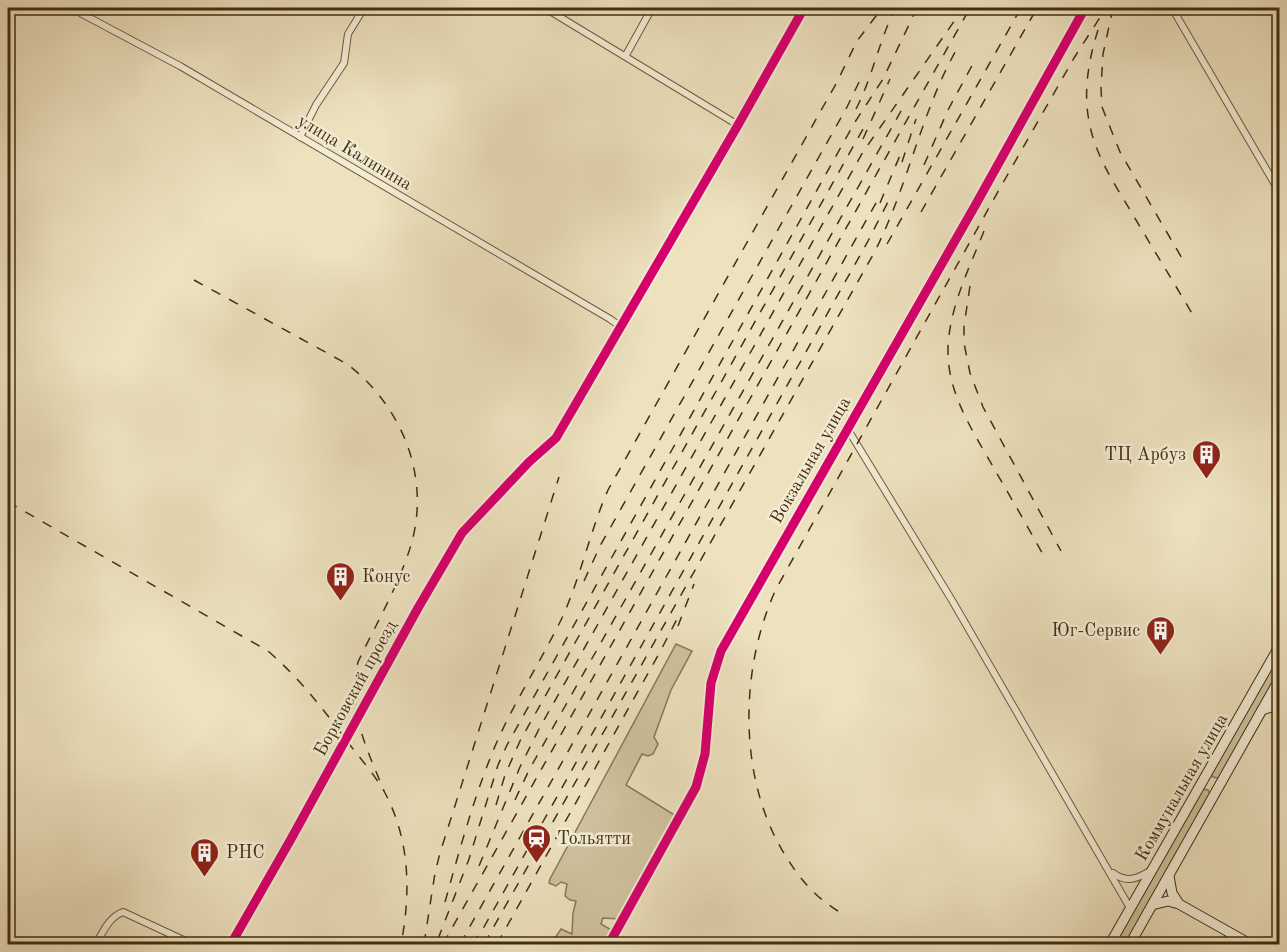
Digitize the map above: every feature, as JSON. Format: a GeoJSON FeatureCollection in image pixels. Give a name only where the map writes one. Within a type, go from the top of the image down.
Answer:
{"type":"FeatureCollection","features":[{"type":"Feature","properties":{"kind":"main road","name":"Коммунальная улица"},"geometry":{"type":"LineString","coordinates":[[1110,945],[1280,645]]}},
{"type":"Feature","properties":{"kind":"main road","name":"Коммунальная улица"},"geometry":{"type":"LineString","coordinates":[[1130,945],[1280,678]]}},
{"type":"Feature","properties":{"kind":"main road"},"geometry":{"type":"LineString","coordinates":[[1262,710],[1280,704]]}},
{"type":"Feature","properties":{"kind":"main road"},"geometry":{"type":"LineString","coordinates":[[1204,780],[1218,788]]}},
{"type":"Feature","properties":{"kind":"main road"},"geometry":{"type":"LineString","coordinates":[[1169,874],[1169,885],[1179,904]]}},
{"type":"Feature","properties":{"kind":"main road"},"geometry":{"type":"LineString","coordinates":[[1152,905],[1168,901],[1179,904],[1250,945]]}},
{"type":"Feature","properties":{"kind":"street","name":"улица Калинина"},"geometry":{"type":"LineString","coordinates":[[71,8],[180,66],[621,327]]}},
{"type":"Feature","properties":{"kind":"street"},"geometry":{"type":"LineString","coordinates":[[300,137],[316,105],[344,63],[348,34],[364,8]]}},
{"type":"Feature","properties":{"kind":"street"},"geometry":{"type":"LineString","coordinates":[[545,8],[738,125]]}},
{"type":"Feature","properties":{"kind":"street"},"geometry":{"type":"LineString","coordinates":[[626,55],[652,8]]}},
{"type":"Feature","properties":{"kind":"street"},"geometry":{"type":"LineString","coordinates":[[621,327],[804,8]]}},
{"type":"Feature","properties":{"kind":"street","name":"Вокзальная улица"},"geometry":{"type":"LineString","coordinates":[[609,945],[696,787],[705,754],[711,683],[721,651],[1084,8]]}},
{"type":"Feature","properties":{"kind":"street"},"geometry":{"type":"LineString","coordinates":[[1172,8],[1280,194]]}},
{"type":"Feature","properties":{"kind":"street","name":"Борковский проезд"},"geometry":{"type":"LineString","coordinates":[[231,945],[462,533],[529,462],[556,438],[621,327]]}},
{"type":"Feature","properties":{"kind":"street"},"geometry":{"type":"LineString","coordinates":[[847,428],[952,602],[1130,908]]}},
{"type":"Feature","properties":{"kind":"street"},"geometry":{"type":"LineString","coordinates":[[1110,871],[1128,879],[1142,876],[1153,869]]}},
{"type":"Feature","properties":{"kind":"street"},"geometry":{"type":"LineString","coordinates":[[96,945],[108,923],[114,916],[123,912],[192,945]]}},
{"type":"Feature","properties":{"kind":"shaded area"},"geometry":{"type":"Polygon","coordinates":[[[676,644],[692,651],[671,690],[654,737],[658,744],[653,754],[648,756],[642,754],[626,785],[676,816],[619,919],[603,918],[601,924],[613,931],[606,944],[551,944],[561,929],[572,934],[576,901],[565,896],[567,884],[561,882],[556,886],[549,883],[550,879],[676,644]]]}},
{"type":"Feature","properties":{"kind":"shaded area"},"geometry":{"type":"Polygon","coordinates":[[[1279,651],[1279,672],[1221,776],[1213,777],[1211,774],[1279,651]]]}},
{"type":"Feature","properties":{"kind":"shaded area"},"geometry":{"type":"Polygon","coordinates":[[[1203,789],[1208,790],[1210,794],[1127,944],[1115,944],[1203,789]]]}},
{"type":"Feature","properties":{"kind":"railway"},"geometry":{"type":"LineString","coordinates":[[445,902],[473,807],[493,751],[562,618],[608,490],[837,82],[857,41],[882,8]]}},
{"type":"Feature","properties":{"kind":"railway"},"geometry":{"type":"LineString","coordinates":[[438,939],[469,859],[498,765],[507,745],[855,122],[883,79],[917,8]]}},
{"type":"Feature","properties":{"kind":"railway"},"geometry":{"type":"LineString","coordinates":[[443,944],[970,8]]}},
{"type":"Feature","properties":{"kind":"railway"},"geometry":{"type":"LineString","coordinates":[[887,244],[1021,8]]}},
{"type":"Feature","properties":{"kind":"railway"},"geometry":{"type":"LineString","coordinates":[[921,212],[1037,8]]}},
{"type":"Feature","properties":{"kind":"railway"},"geometry":{"type":"LineString","coordinates":[[838,911],[815,893],[790,863],[770,825],[759,793],[752,759],[749,724],[750,689],[755,654],[764,621],[776,589],[1004,181],[1074,58],[1106,8]]}},
{"type":"Feature","properties":{"kind":"railway"},"geometry":{"type":"LineString","coordinates":[[1113,8],[1103,54],[1102,107],[1120,152],[1183,260]]}},
{"type":"Feature","properties":{"kind":"railway"},"geometry":{"type":"LineString","coordinates":[[856,109],[893,13]]}},
{"type":"Feature","properties":{"kind":"railway"},"geometry":{"type":"LineString","coordinates":[[479,866],[520,767],[539,729],[863,152],[955,20]]}},
{"type":"Feature","properties":{"kind":"railway"},"geometry":{"type":"LineString","coordinates":[[1098,30],[1087,86],[1087,110],[1096,147],[1115,185],[1193,315]]}},
{"type":"Feature","properties":{"kind":"railway"},"geometry":{"type":"LineString","coordinates":[[484,944],[874,253],[886,228],[934,97],[958,47]]}},
{"type":"Feature","properties":{"kind":"railway"},"geometry":{"type":"LineString","coordinates":[[924,165],[948,110],[975,60]]}},
{"type":"Feature","properties":{"kind":"railway"},"geometry":{"type":"LineString","coordinates":[[863,139],[890,79]]}},
{"type":"Feature","properties":{"kind":"railway"},"geometry":{"type":"LineString","coordinates":[[584,581],[600,546],[847,107],[860,80]]}},
{"type":"Feature","properties":{"kind":"railway"},"geometry":{"type":"LineString","coordinates":[[515,800],[529,770],[905,104]]}},
{"type":"Feature","properties":{"kind":"railway"},"geometry":{"type":"LineString","coordinates":[[902,162],[916,119]]}},
{"type":"Feature","properties":{"kind":"railway"},"geometry":{"type":"LineString","coordinates":[[496,805],[505,775],[520,741],[863,129]]}},
{"type":"Feature","properties":{"kind":"railway"},"geometry":{"type":"LineString","coordinates":[[880,203],[901,153]]}},
{"type":"Feature","properties":{"kind":"railway"},"geometry":{"type":"LineString","coordinates":[[460,944],[881,194]]}},
{"type":"Feature","properties":{"kind":"railway"},"geometry":{"type":"LineString","coordinates":[[472,944],[484,927],[891,196]]}},
{"type":"Feature","properties":{"kind":"railway"},"geometry":{"type":"LineString","coordinates":[[984,231],[952,319],[948,349],[952,382],[964,413],[1046,560]]}},
{"type":"Feature","properties":{"kind":"railway"},"geometry":{"type":"LineString","coordinates":[[194,280],[347,364],[383,400],[397,422],[407,445],[414,469],[417,494],[416,519],[411,545],[394,590],[358,662],[355,680],[360,728],[384,791]]}},
{"type":"Feature","properties":{"kind":"railway"},"geometry":{"type":"LineString","coordinates":[[970,286],[964,326],[964,343],[970,373],[983,407],[1061,551]]}},
{"type":"Feature","properties":{"kind":"railway"},"geometry":{"type":"LineString","coordinates":[[424,944],[440,853],[559,477]]}},
{"type":"Feature","properties":{"kind":"railway"},"geometry":{"type":"LineString","coordinates":[[8,502],[268,651],[299,681],[371,771],[393,811],[404,848],[406,867],[406,906],[401,944]]}},
{"type":"Feature","properties":{"kind":"railway"},"geometry":{"type":"LineString","coordinates":[[678,626],[694,584]]}},
{"type":"Feature","properties":{"kind":"railway"},"geometry":{"type":"LineString","coordinates":[[497,944],[678,617]]}},
{"type":"Feature","properties":{"kind":"cycle path"},"geometry":{"type":"LineString","coordinates":[[231,944],[462,533],[529,462],[556,438],[804,8]]}},
{"type":"Feature","properties":{"kind":"cycle path"},"geometry":{"type":"LineString","coordinates":[[609,944],[696,787],[705,754],[711,683],[721,651],[1085,8]]}},
{"type":"Feature","properties":{"kind":"place","name":"ТЦ Арбуз"},"geometry":{"type":"Point","coordinates":[1207,480]}},
{"type":"Feature","properties":{"kind":"place","name":"Конус"},"geometry":{"type":"Point","coordinates":[341,602]}},
{"type":"Feature","properties":{"kind":"place","name":"Юг-Сервис"},"geometry":{"type":"Point","coordinates":[1161,656]}},
{"type":"Feature","properties":{"kind":"place","name":"Тольятти"},"geometry":{"type":"Point","coordinates":[536,864]}},
{"type":"Feature","properties":{"kind":"place","name":"РНС"},"geometry":{"type":"Point","coordinates":[205,878]}}]}
